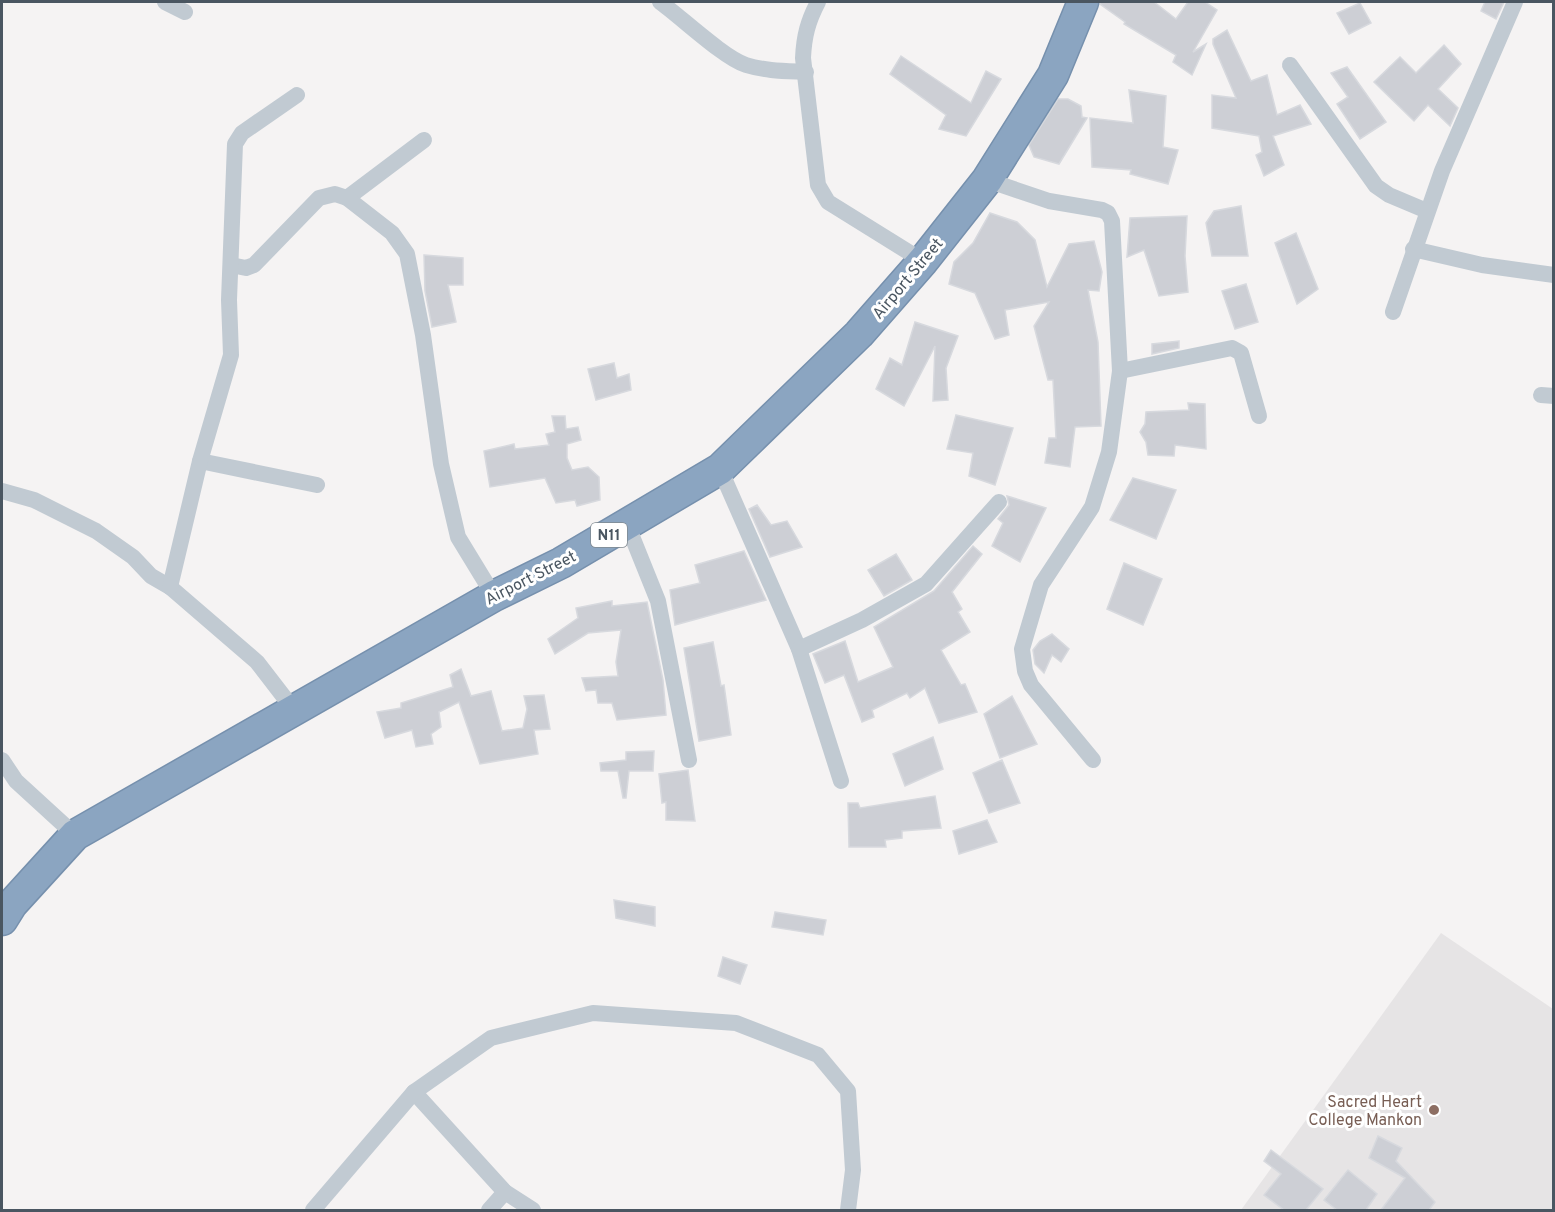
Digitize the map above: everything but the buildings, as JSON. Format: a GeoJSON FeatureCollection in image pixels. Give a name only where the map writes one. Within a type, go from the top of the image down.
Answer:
{"type":"FeatureCollection","features":[{"type":"Feature","properties":{"kind":"highway","name":"Airport Street"},"geometry":{"type":"LineString","coordinates":[[2,920],[12,904],[75,835],[494,596],[561,563],[720,468],[859,334],[923,261],[987,180],[1053,75],[1083,2]]}},
{"type":"Feature","properties":{"kind":"street"},"geometry":{"type":"LineString","coordinates":[[165,2],[185,12]]}},
{"type":"Feature","properties":{"kind":"street"},"geometry":{"type":"LineString","coordinates":[[660,2],[728,56],[743,64],[758,68],[806,72]]}},
{"type":"Feature","properties":{"kind":"street"},"geometry":{"type":"LineString","coordinates":[[818,2],[808,21],[804,37],[812,146],[822,194],[828,202],[923,261]]}},
{"type":"Feature","properties":{"kind":"street"},"geometry":{"type":"LineString","coordinates":[[1393,312],[1427,211],[1515,2]]}},
{"type":"Feature","properties":{"kind":"street"},"geometry":{"type":"LineString","coordinates":[[1290,65],[1376,186],[1389,195],[1427,211]]}},
{"type":"Feature","properties":{"kind":"street"},"geometry":{"type":"LineString","coordinates":[[170,587],[200,461],[231,355],[235,144],[242,133],[297,95]]}},
{"type":"Feature","properties":{"kind":"street"},"geometry":{"type":"LineString","coordinates":[[347,198],[424,140]]}},
{"type":"Feature","properties":{"kind":"street"},"geometry":{"type":"LineString","coordinates":[[987,180],[1049,201],[1102,210],[1108,213],[1112,221],[1120,371],[1109,452],[1092,507],[1041,585],[1022,649],[1025,671],[1031,685],[1093,760]]}},
{"type":"Feature","properties":{"kind":"street"},"geometry":{"type":"LineString","coordinates":[[231,265],[246,268],[254,265],[319,198],[335,194],[347,198],[392,233],[407,254],[423,335],[441,465],[458,537],[494,596]]}},
{"type":"Feature","properties":{"kind":"street"},"geometry":{"type":"LineString","coordinates":[[1413,249],[1482,266],[1554,275]]}},
{"type":"Feature","properties":{"kind":"street"},"geometry":{"type":"LineString","coordinates":[[1120,371],[1232,348],[1241,353],[1259,417]]}},
{"type":"Feature","properties":{"kind":"street"},"geometry":{"type":"LineString","coordinates":[[200,461],[317,485]]}},
{"type":"Feature","properties":{"kind":"street"},"geometry":{"type":"LineString","coordinates":[[720,468],[799,649],[841,781]]}},
{"type":"Feature","properties":{"kind":"street"},"geometry":{"type":"LineString","coordinates":[[2,491],[34,500],[96,531],[133,557],[151,576],[170,587],[257,662],[294,710]]}},
{"type":"Feature","properties":{"kind":"street"},"geometry":{"type":"LineString","coordinates":[[799,649],[862,620],[926,584],[999,502]]}},
{"type":"Feature","properties":{"kind":"street"},"geometry":{"type":"LineString","coordinates":[[627,524],[658,601],[688,760]]}},
{"type":"Feature","properties":{"kind":"street"},"geometry":{"type":"LineString","coordinates":[[2,760],[16,781],[75,835]]}},
{"type":"Feature","properties":{"kind":"street"},"geometry":{"type":"LineString","coordinates":[[314,1210],[414,1092],[491,1038],[593,1013],[736,1023],[818,1055],[848,1091],[853,1170],[848,1210]]}},
{"type":"Feature","properties":{"kind":"street"},"geometry":{"type":"LineString","coordinates":[[414,1092],[505,1192],[533,1210]]}},
{"type":"Feature","properties":{"kind":"street"},"geometry":{"type":"LineString","coordinates":[[489,1210],[505,1192]]}},
{"type":"Feature","properties":{"kind":"shaded area","name":"Sacred Heart College Mankon"},"geometry":{"type":"Polygon","coordinates":[[[1441,933],[1553,1009],[1553,1210],[1241,1210],[1441,933]]]}},
{"type":"Feature","properties":{"kind":"place","name":"Sacred Heart College Mankon"},"geometry":{"type":"Point","coordinates":[1434,1110]}}]}
